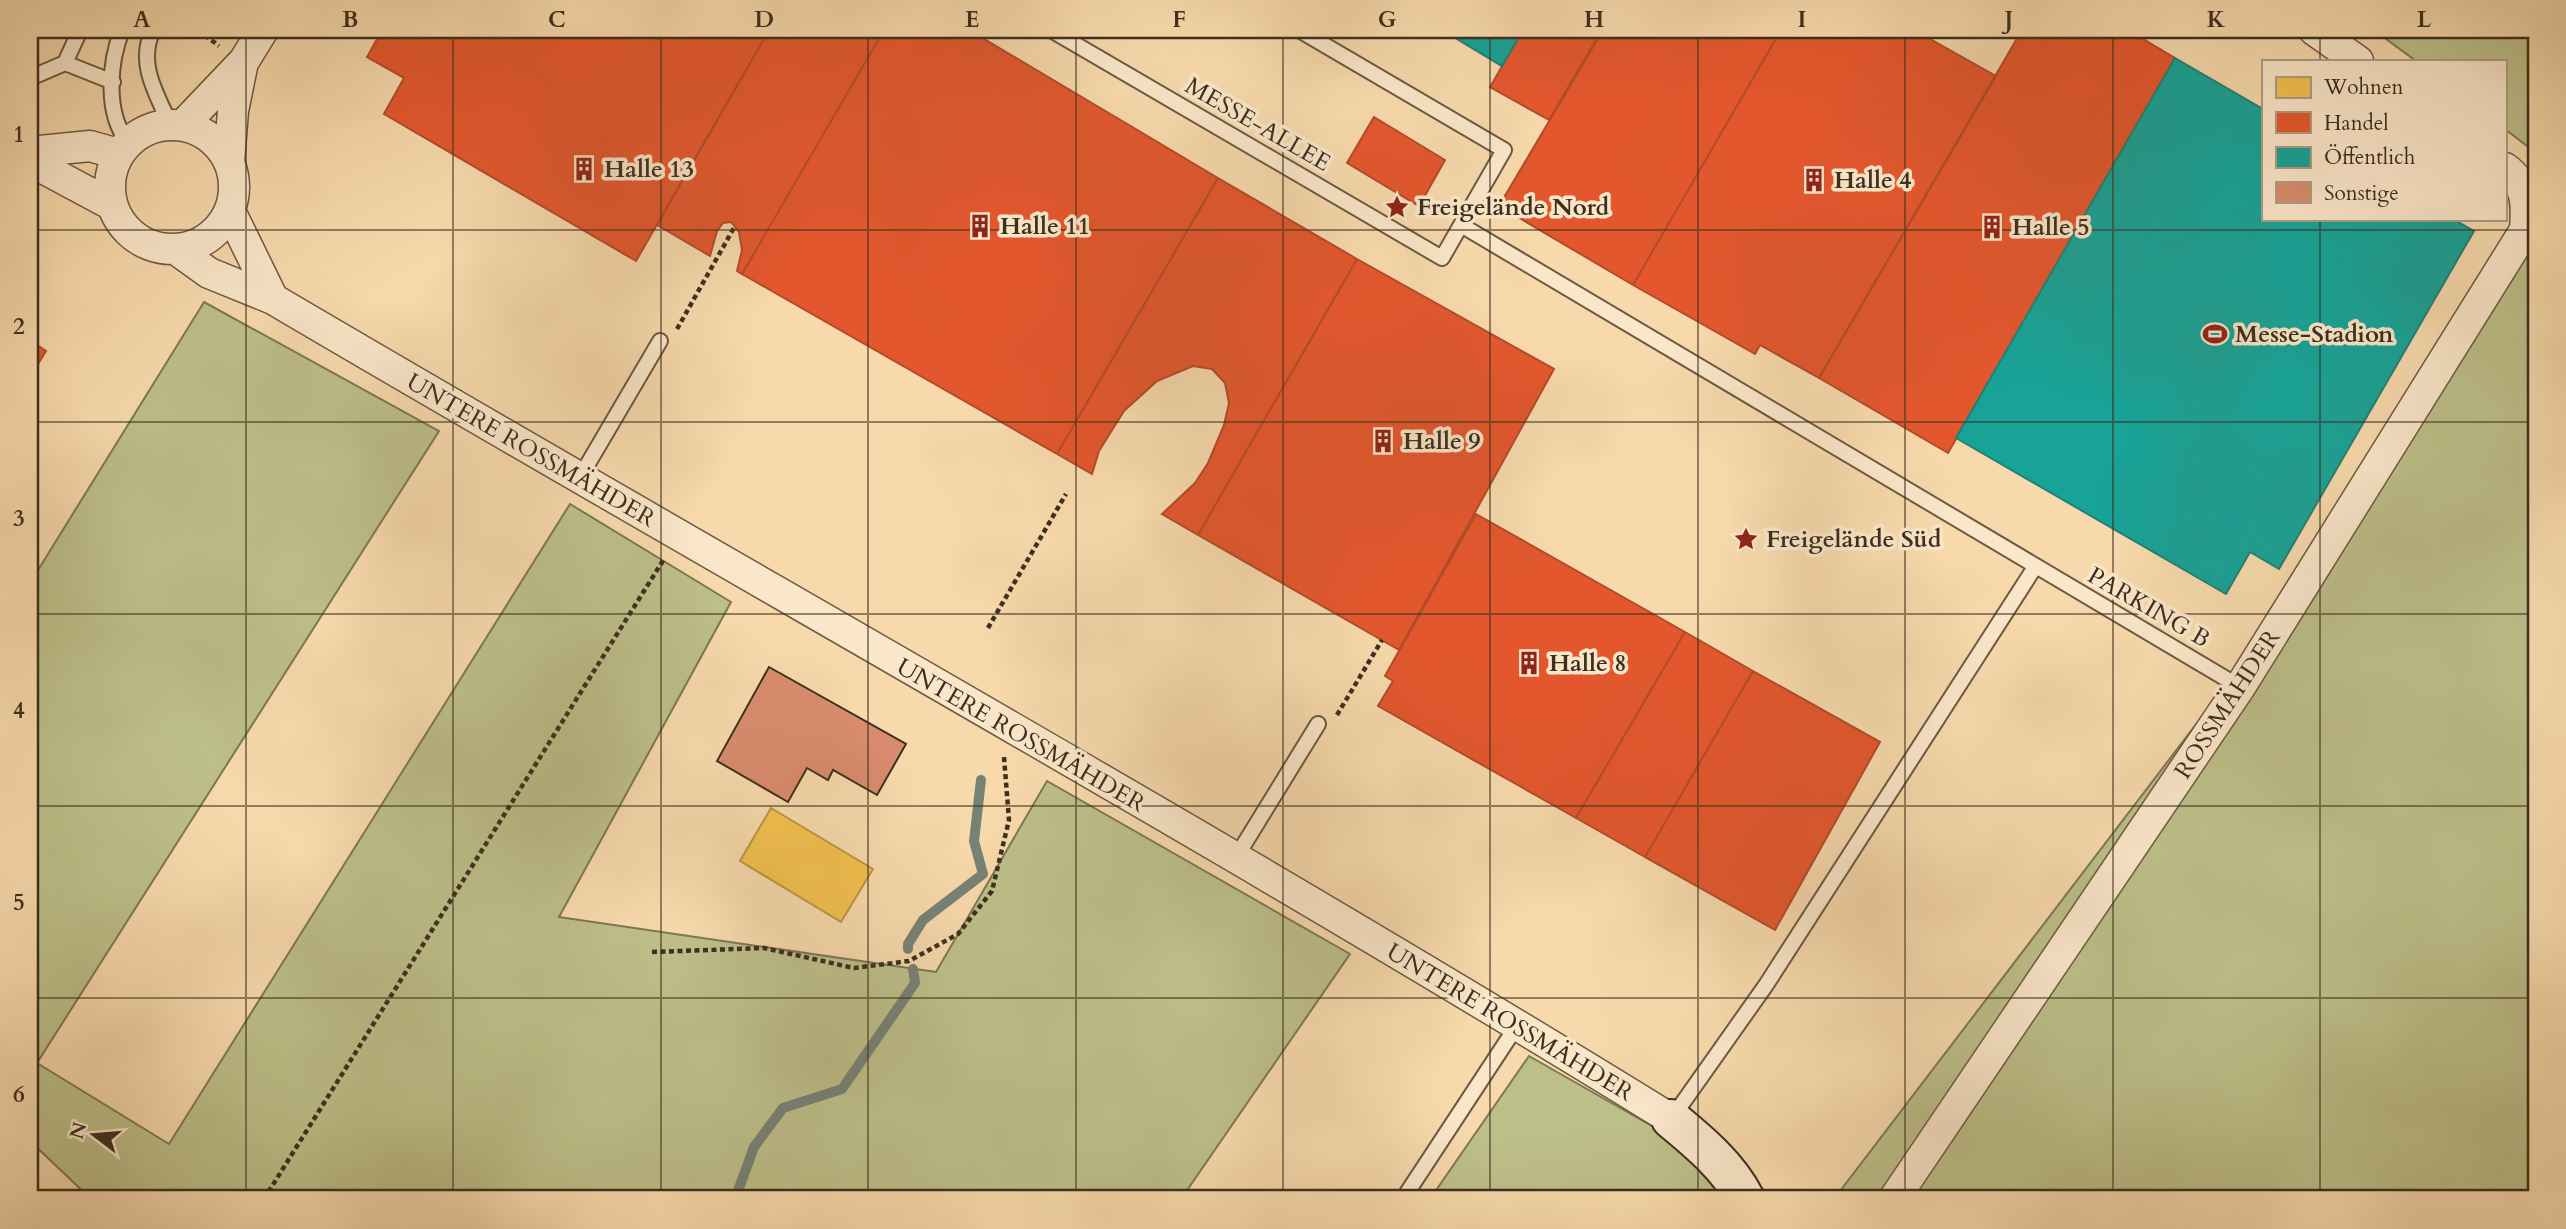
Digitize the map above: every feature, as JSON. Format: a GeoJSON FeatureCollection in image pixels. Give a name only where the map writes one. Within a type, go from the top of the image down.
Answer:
{"type":"FeatureCollection","features":[{"type":"Feature","properties":{"kind":"main road","name":"UNTERE ROSSMÄHDER"},"geometry":{"type":"LineString","coordinates":[[1671,1119],[1704,1145],[1740,1188],[1745,1199]]}},
{"type":"Feature","properties":{"kind":"street"},"geometry":{"type":"LineString","coordinates":[[244,61],[233,111],[229,162],[234,187],[230,211],[209,238],[194,246],[177,250],[147,245],[132,235],[120,222],[112,205],[110,179],[123,148],[140,133],[177,125],[244,61],[263,30]]}},
{"type":"Feature","properties":{"kind":"street"},"geometry":{"type":"LineString","coordinates":[[2314,30],[2357,60]]}},
{"type":"Feature","properties":{"kind":"street"},"geometry":{"type":"LineString","coordinates":[[177,125],[211,138],[229,162]]}},
{"type":"Feature","properties":{"kind":"street"},"geometry":{"type":"LineString","coordinates":[[30,152],[90,146],[123,148]]}},
{"type":"Feature","properties":{"kind":"street"},"geometry":{"type":"LineString","coordinates":[[30,162],[112,205]]}},
{"type":"Feature","properties":{"kind":"street"},"geometry":{"type":"LineString","coordinates":[[2506,169],[2517,177],[2532,202]]}},
{"type":"Feature","properties":{"kind":"street","name":"ROSSMÄHDER"},"geometry":{"type":"LineString","coordinates":[[1894,1199],[2240,687],[2525,230],[2532,202]]}},
{"type":"Feature","properties":{"kind":"street"},"geometry":{"type":"LineString","coordinates":[[230,211],[273,299]]}},
{"type":"Feature","properties":{"kind":"street","name":"UNTERE ROSSMÄHDER"},"geometry":{"type":"LineString","coordinates":[[177,250],[209,273],[273,299],[1001,722],[1518,1024],[1671,1119]]}},
{"type":"Feature","properties":{"kind":"lane"},"geometry":{"type":"LineString","coordinates":[[65,64],[80,30]]}},
{"type":"Feature","properties":{"kind":"lane"},"geometry":{"type":"LineString","coordinates":[[122,30],[116,44],[113,82],[114,120],[123,148]]}},
{"type":"Feature","properties":{"kind":"lane"},"geometry":{"type":"LineString","coordinates":[[153,30],[146,45],[147,69],[177,125]]}},
{"type":"Feature","properties":{"kind":"lane","name":"MESSE-ALLEE"},"geometry":{"type":"LineString","coordinates":[[1051,30],[1442,258],[1461,225]]}},
{"type":"Feature","properties":{"kind":"lane"},"geometry":{"type":"LineString","coordinates":[[1299,30],[1504,150],[1461,225]]}},
{"type":"Feature","properties":{"kind":"lane"},"geometry":{"type":"LineString","coordinates":[[30,78],[65,64],[113,82]]}},
{"type":"Feature","properties":{"kind":"lane","name":"PARKING B"},"geometry":{"type":"LineString","coordinates":[[1461,225],[2240,687]]}},
{"type":"Feature","properties":{"kind":"lane"},"geometry":{"type":"LineString","coordinates":[[579,479],[660,341]]}},
{"type":"Feature","properties":{"kind":"lane"},"geometry":{"type":"LineString","coordinates":[[1671,1119],[1766,985],[2035,567]]}},
{"type":"Feature","properties":{"kind":"lane"},"geometry":{"type":"LineString","coordinates":[[1235,859],[1318,724]]}},
{"type":"Feature","properties":{"kind":"lane"},"geometry":{"type":"LineString","coordinates":[[1403,1199],[1518,1024]]}},
{"type":"Feature","properties":{"kind":"path"},"geometry":{"type":"LineString","coordinates":[[988,628],[1066,494]]}},
{"type":"Feature","properties":{"kind":"path"},"geometry":{"type":"LineString","coordinates":[[264,1199],[679,536]]}},
{"type":"Feature","properties":{"kind":"path"},"geometry":{"type":"LineString","coordinates":[[652,952],[764,948],[854,968],[909,961],[958,934],[992,891],[1009,820],[1001,722]]}},
{"type":"Feature","properties":{"kind":"green space"},"geometry":{"type":"Polygon","coordinates":[[[2374,30],[2536,30],[2536,153],[2506,130],[2506,60],[2415,60],[2374,30]]]}},
{"type":"Feature","properties":{"kind":"green space"},"geometry":{"type":"Polygon","coordinates":[[[2536,227],[2536,1199],[1834,1199],[2213,702],[2536,227]]]}},
{"type":"Feature","properties":{"kind":"green space"},"geometry":{"type":"Polygon","coordinates":[[[204,302],[439,431],[37,1063],[169,1144],[570,504],[731,602],[559,917],[936,972],[1047,781],[1350,954],[1181,1199],[91,1199],[30,1141],[30,583],[204,302]]]}},
{"type":"Feature","properties":{"kind":"green space"},"geometry":{"type":"Polygon","coordinates":[[[1529,1056],[1780,1199],[1430,1199],[1529,1056]]]}},
{"type":"Feature","properties":{"kind":"building: Wohnen"},"geometry":{"type":"Polygon","coordinates":[[[771,808],[873,869],[841,922],[740,861],[771,808]]]}},
{"type":"Feature","properties":{"kind":"building: Handel","name":"Halle 13"},"geometry":{"type":"Polygon","coordinates":[[[382,30],[769,30],[636,261],[384,114],[404,78],[367,57],[382,30]]]}},
{"type":"Feature","properties":{"kind":"building: Handel"},"geometry":{"type":"Polygon","coordinates":[[[769,30],[884,30],[742,274],[737,271],[742,250],[739,232],[731,222],[723,223],[717,231],[710,256],[657,225],[769,30]]]}},
{"type":"Feature","properties":{"kind":"building: Handel","name":"Halle 11"},"geometry":{"type":"Polygon","coordinates":[[[884,30],[969,30],[1218,178],[1057,454],[742,274],[884,30]]]}},
{"type":"Feature","properties":{"kind":"building: Handel"},"geometry":{"type":"Polygon","coordinates":[[[1523,30],[1602,30],[1549,120],[1490,87],[1523,30]]]}},
{"type":"Feature","properties":{"kind":"building: Handel"},"geometry":{"type":"Polygon","coordinates":[[[1603,30],[1781,30],[1633,285],[1499,206],[1603,30]]]}},
{"type":"Feature","properties":{"kind":"building: Handel","name":"Halle 4"},"geometry":{"type":"Polygon","coordinates":[[[1781,30],[1914,30],[1996,76],[1819,378],[1760,345],[1755,354],[1633,285],[1781,30]]]}},
{"type":"Feature","properties":{"kind":"building: Handel","name":"Halle 5"},"geometry":{"type":"Polygon","coordinates":[[[2022,30],[2128,30],[2175,58],[1948,453],[1819,378],[2022,30]]]}},
{"type":"Feature","properties":{"kind":"building: Handel"},"geometry":{"type":"Polygon","coordinates":[[[1374,117],[1445,160],[1419,206],[1347,163],[1374,117]]]}},
{"type":"Feature","properties":{"kind":"building: Handel"},"geometry":{"type":"Polygon","coordinates":[[[1218,178],[1357,259],[1198,535],[1162,514],[1195,483],[1208,463],[1224,425],[1229,403],[1225,383],[1212,369],[1193,366],[1157,381],[1124,411],[1099,451],[1092,474],[1057,454],[1218,178]]]}},
{"type":"Feature","properties":{"kind":"building: Handel","name":"Halle 9"},"geometry":{"type":"Polygon","coordinates":[[[1357,259],[1554,369],[1399,650],[1198,535],[1357,259]]]}},
{"type":"Feature","properties":{"kind":"building: Handel"},"geometry":{"type":"Polygon","coordinates":[[[30,340],[46,351],[30,377],[30,340]]]}},
{"type":"Feature","properties":{"kind":"building: Handel","name":"Halle 8"},"geometry":{"type":"Polygon","coordinates":[[[1476,514],[1685,632],[1576,818],[1378,706],[1393,681],[1385,676],[1476,514]]]}},
{"type":"Feature","properties":{"kind":"building: Handel"},"geometry":{"type":"Polygon","coordinates":[[[1685,632],[1753,671],[1645,857],[1576,818],[1685,632]]]}},
{"type":"Feature","properties":{"kind":"building: Handel"},"geometry":{"type":"Polygon","coordinates":[[[1753,671],[1880,742],[1775,930],[1645,857],[1753,671]]]}},
{"type":"Feature","properties":{"kind":"building: Öffentlich"},"geometry":{"type":"Polygon","coordinates":[[[1442,30],[1523,30],[1502,66],[1442,30]]]}},
{"type":"Feature","properties":{"kind":"building: Öffentlich","name":"Messe-Stadion"},"geometry":{"type":"Polygon","coordinates":[[[2175,58],[2262,108],[2262,220],[2455,220],[2474,231],[2279,569],[2250,552],[2226,594],[1956,438],[2175,58]]]}},
{"type":"Feature","properties":{"kind":"building: Sonstige"},"geometry":{"type":"Polygon","coordinates":[[[769,667],[906,744],[877,795],[833,770],[828,780],[807,768],[788,802],[717,761],[769,667]]]}},
{"type":"Feature","properties":{"kind":"waterway"},"geometry":{"type":"LineString","coordinates":[[908,949],[908,944],[923,920],[983,874],[974,841],[981,780]]}},
{"type":"Feature","properties":{"kind":"waterway"},"geometry":{"type":"LineString","coordinates":[[735,1199],[754,1147],[783,1108],[842,1089],[915,983],[913,969]]}},
{"type":"Feature","properties":{"kind":"place","name":"Halle 13"},"geometry":{"type":"Point","coordinates":[584,169]}},
{"type":"Feature","properties":{"kind":"place","name":"Halle 4"},"geometry":{"type":"Point","coordinates":[1814,180]}},
{"type":"Feature","properties":{"kind":"place","name":"Freigelände Nord"},"geometry":{"type":"Point","coordinates":[1397,207]}},
{"type":"Feature","properties":{"kind":"place","name":"Halle 11"},"geometry":{"type":"Point","coordinates":[980,226]}},
{"type":"Feature","properties":{"kind":"place","name":"Halle 5"},"geometry":{"type":"Point","coordinates":[1992,227]}},
{"type":"Feature","properties":{"kind":"place","name":"Messe-Stadion"},"geometry":{"type":"Point","coordinates":[2215,334]}},
{"type":"Feature","properties":{"kind":"place","name":"Halle 9"},"geometry":{"type":"Point","coordinates":[1383,441]}},
{"type":"Feature","properties":{"kind":"place","name":"Freigelände Süd"},"geometry":{"type":"Point","coordinates":[1746,539]}},
{"type":"Feature","properties":{"kind":"place","name":"Halle 8"},"geometry":{"type":"Point","coordinates":[1529,663]}}]}
